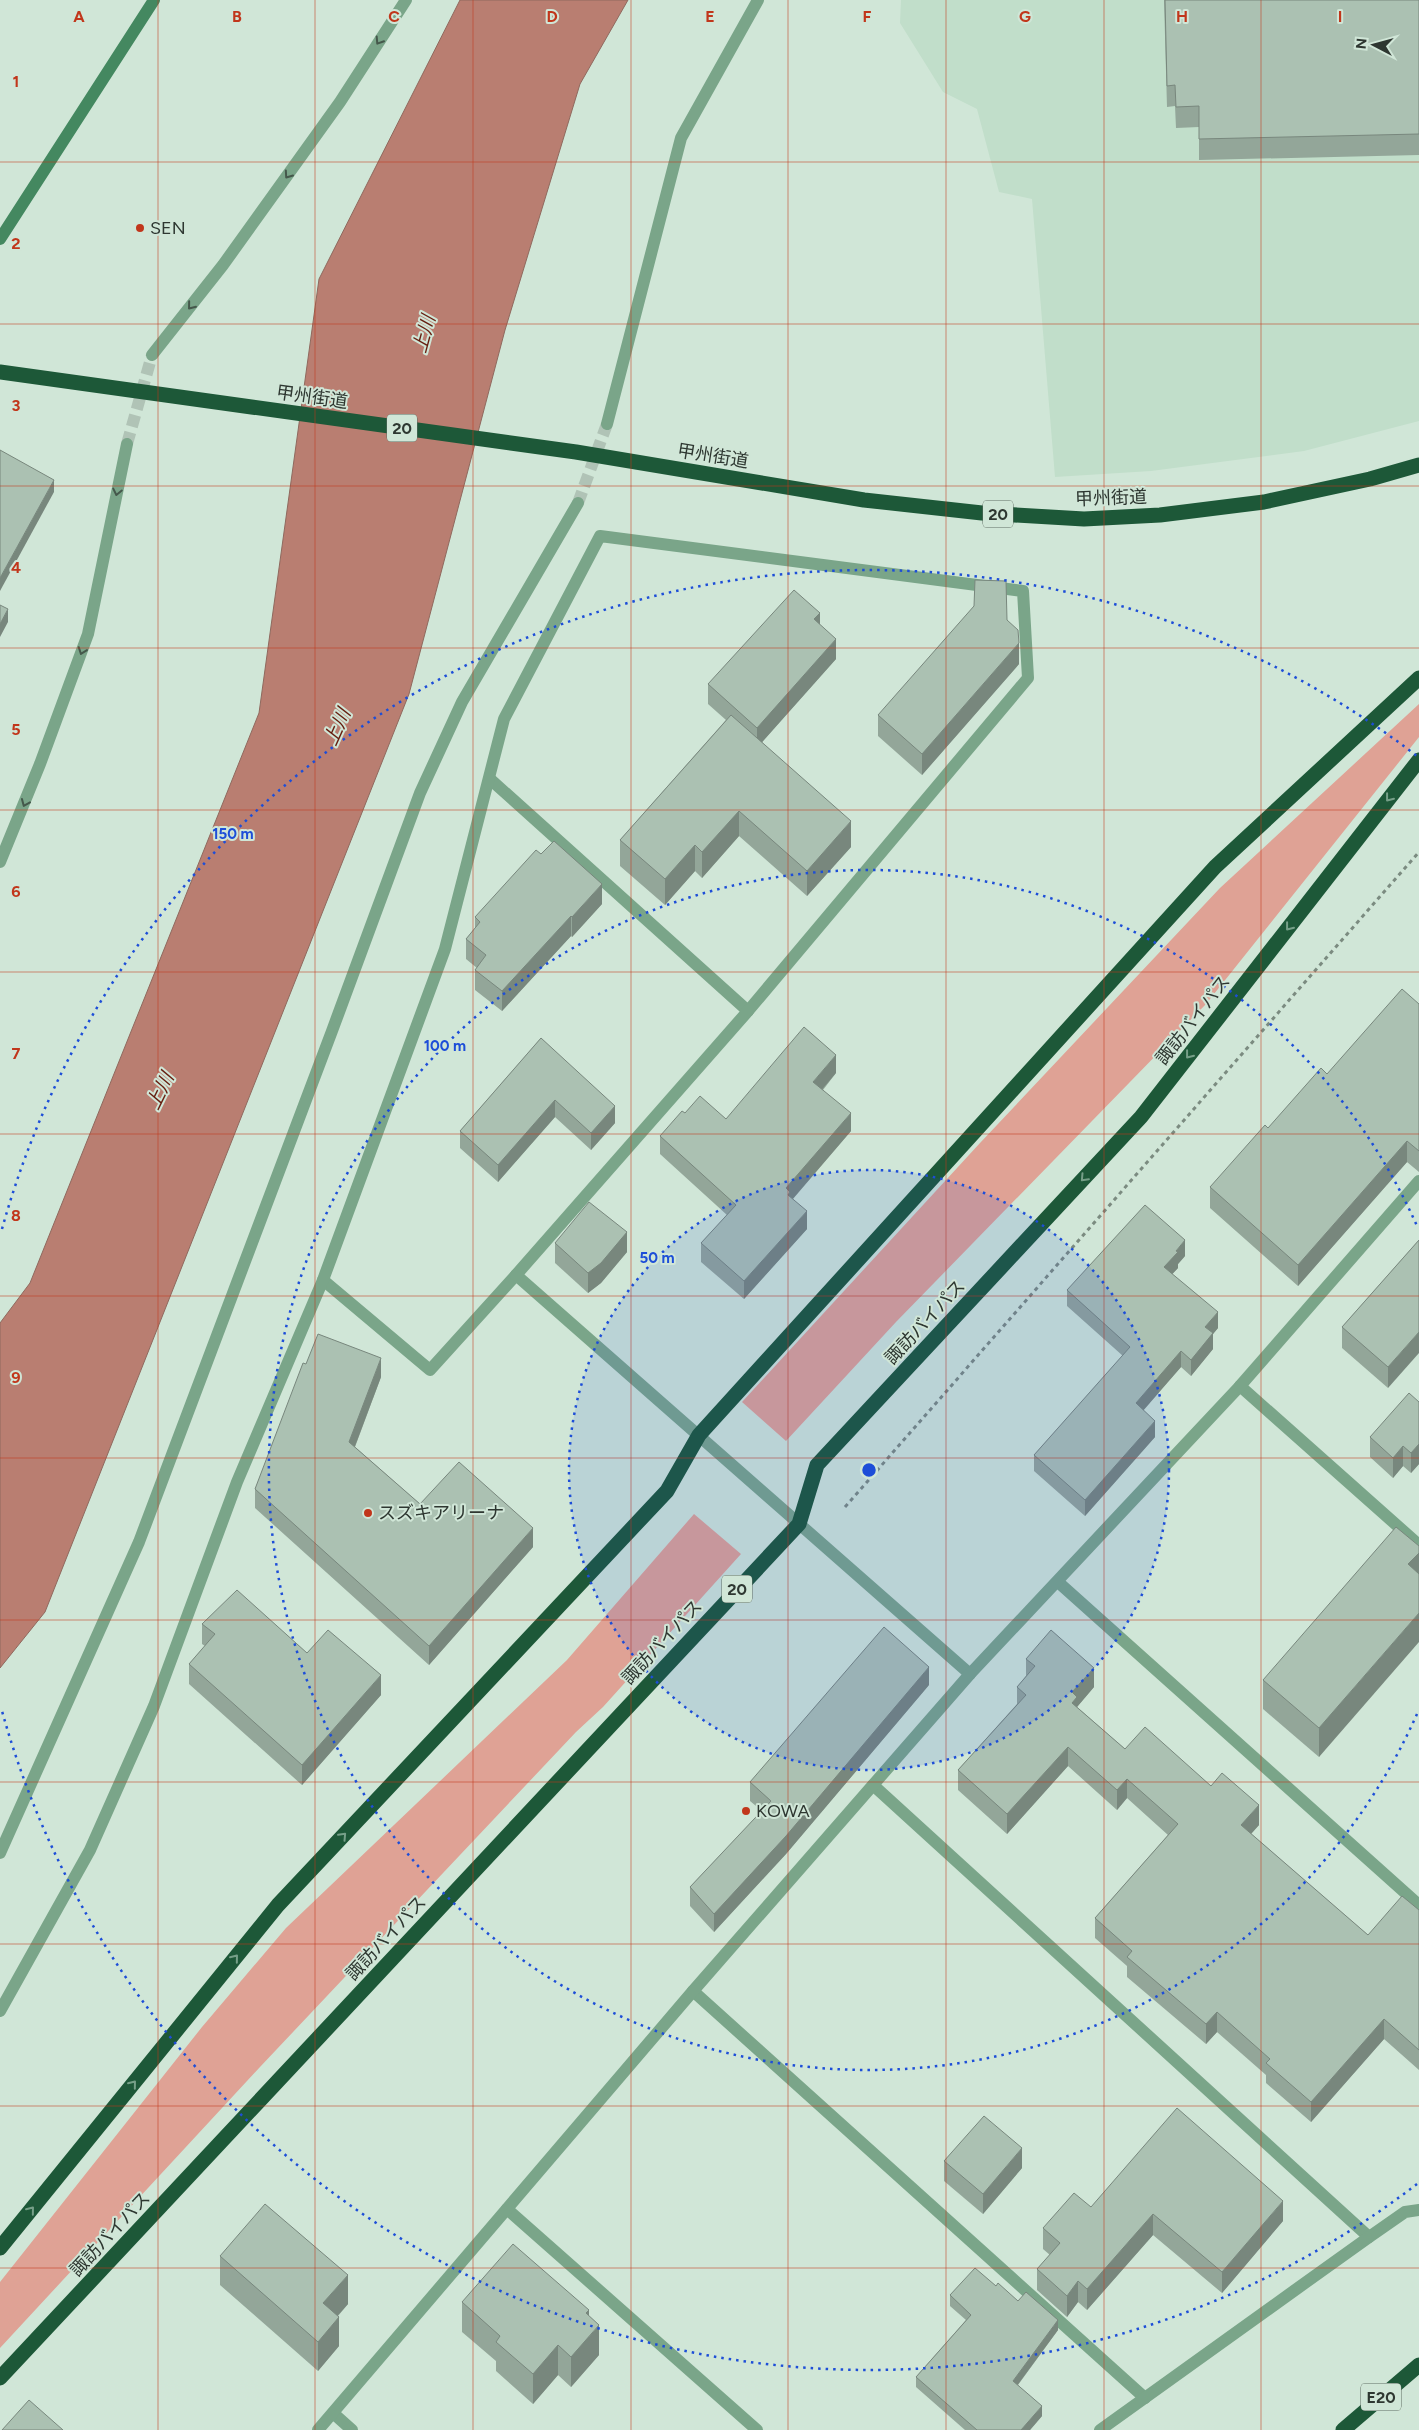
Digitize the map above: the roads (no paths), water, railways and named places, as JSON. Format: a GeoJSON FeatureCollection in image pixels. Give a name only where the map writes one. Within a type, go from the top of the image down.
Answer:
{"type":"FeatureCollection","features":[{"type":"Feature","properties":{"kind":"highway","name":"甲州街道"},"geometry":{"type":"LineString","coordinates":[[0,372],[576,452],[864,500],[982,513],[1084,519],[1160,515],[1264,502],[1370,479],[1419,465]]}},
{"type":"Feature","properties":{"kind":"highway"},"geometry":{"type":"LineString","coordinates":[[0,2248],[278,1905],[667,1491],[699,1435],[1215,867],[1419,678]]}},
{"type":"Feature","properties":{"kind":"highway","name":"諏訪バイパス"},"geometry":{"type":"LineString","coordinates":[[0,2378],[799,1524],[817,1465],[1141,1118],[1419,760]]}},
{"type":"Feature","properties":{"kind":"highway","name":"E20"},"geometry":{"type":"LineString","coordinates":[[1343,2430],[1419,2365]]}},
{"type":"Feature","properties":{"kind":"street"},"geometry":{"type":"LineString","coordinates":[[0,239],[154,0]]}},
{"type":"Feature","properties":{"kind":"street"},"geometry":{"type":"LineString","coordinates":[[152,354],[223,265],[340,102],[406,0]]}},
{"type":"Feature","properties":{"kind":"street"},"geometry":{"type":"LineString","coordinates":[[607,424],[681,138],[758,0]]}},
{"type":"Feature","properties":{"kind":"street"},"geometry":{"type":"LineString","coordinates":[[0,862],[40,764],[88,634],[127,444]]}},
{"type":"Feature","properties":{"kind":"street"},"geometry":{"type":"LineString","coordinates":[[0,1854],[139,1542],[420,793],[462,702],[578,503]]}},
{"type":"Feature","properties":{"kind":"street"},"geometry":{"type":"LineString","coordinates":[[0,2011],[90,1850],[154,1706],[237,1482],[323,1280],[444,949],[490,779],[504,719],[600,536],[1023,591],[1028,678],[748,1011],[430,1370],[323,1280]]}},
{"type":"Feature","properties":{"kind":"street"},"geometry":{"type":"LineString","coordinates":[[490,779],[748,1011]]}},
{"type":"Feature","properties":{"kind":"street"},"geometry":{"type":"LineString","coordinates":[[318,2430],[693,1991],[872,1785],[970,1674],[1240,1386],[1419,1181]]}},
{"type":"Feature","properties":{"kind":"street"},"geometry":{"type":"LineString","coordinates":[[516,1275],[970,1674]]}},
{"type":"Feature","properties":{"kind":"street"},"geometry":{"type":"LineString","coordinates":[[1240,1386],[1419,1545]]}},
{"type":"Feature","properties":{"kind":"street"},"geometry":{"type":"LineString","coordinates":[[1058,1582],[1419,1905]]}},
{"type":"Feature","properties":{"kind":"street"},"geometry":{"type":"LineString","coordinates":[[872,1785],[1369,2236]]}},
{"type":"Feature","properties":{"kind":"street"},"geometry":{"type":"LineString","coordinates":[[693,1991],[1145,2398]]}},
{"type":"Feature","properties":{"kind":"street"},"geometry":{"type":"LineString","coordinates":[[508,2209],[757,2430]]}},
{"type":"Feature","properties":{"kind":"street"},"geometry":{"type":"LineString","coordinates":[[1100,2430],[1369,2236],[1405,2212],[1419,2210]]}},
{"type":"Feature","properties":{"kind":"street"},"geometry":{"type":"LineString","coordinates":[[334,2413],[352,2430]]}},
{"type":"Feature","properties":{"kind":"water","name":"上川"},"geometry":{"type":"Polygon","coordinates":[[[460,0],[628,0],[580,84],[505,330],[409,694],[45,1612],[0,1668],[0,1323],[30,1283],[259,713],[319,279],[460,0]]]}},
{"type":"Feature","properties":{"kind":"tunnel"},"geometry":{"type":"LineString","coordinates":[[127,444],[152,355]]}},
{"type":"Feature","properties":{"kind":"tunnel"},"geometry":{"type":"LineString","coordinates":[[578,503],[607,424]]}},
{"type":"Feature","properties":{"kind":"place","name":"SEN"},"geometry":{"type":"Point","coordinates":[140,228]}},
{"type":"Feature","properties":{"kind":"place","name":"スズキアリーナ"},"geometry":{"type":"Point","coordinates":[368,1513]}},
{"type":"Feature","properties":{"kind":"place","name":"KOWA"},"geometry":{"type":"Point","coordinates":[746,1811]}}]}
